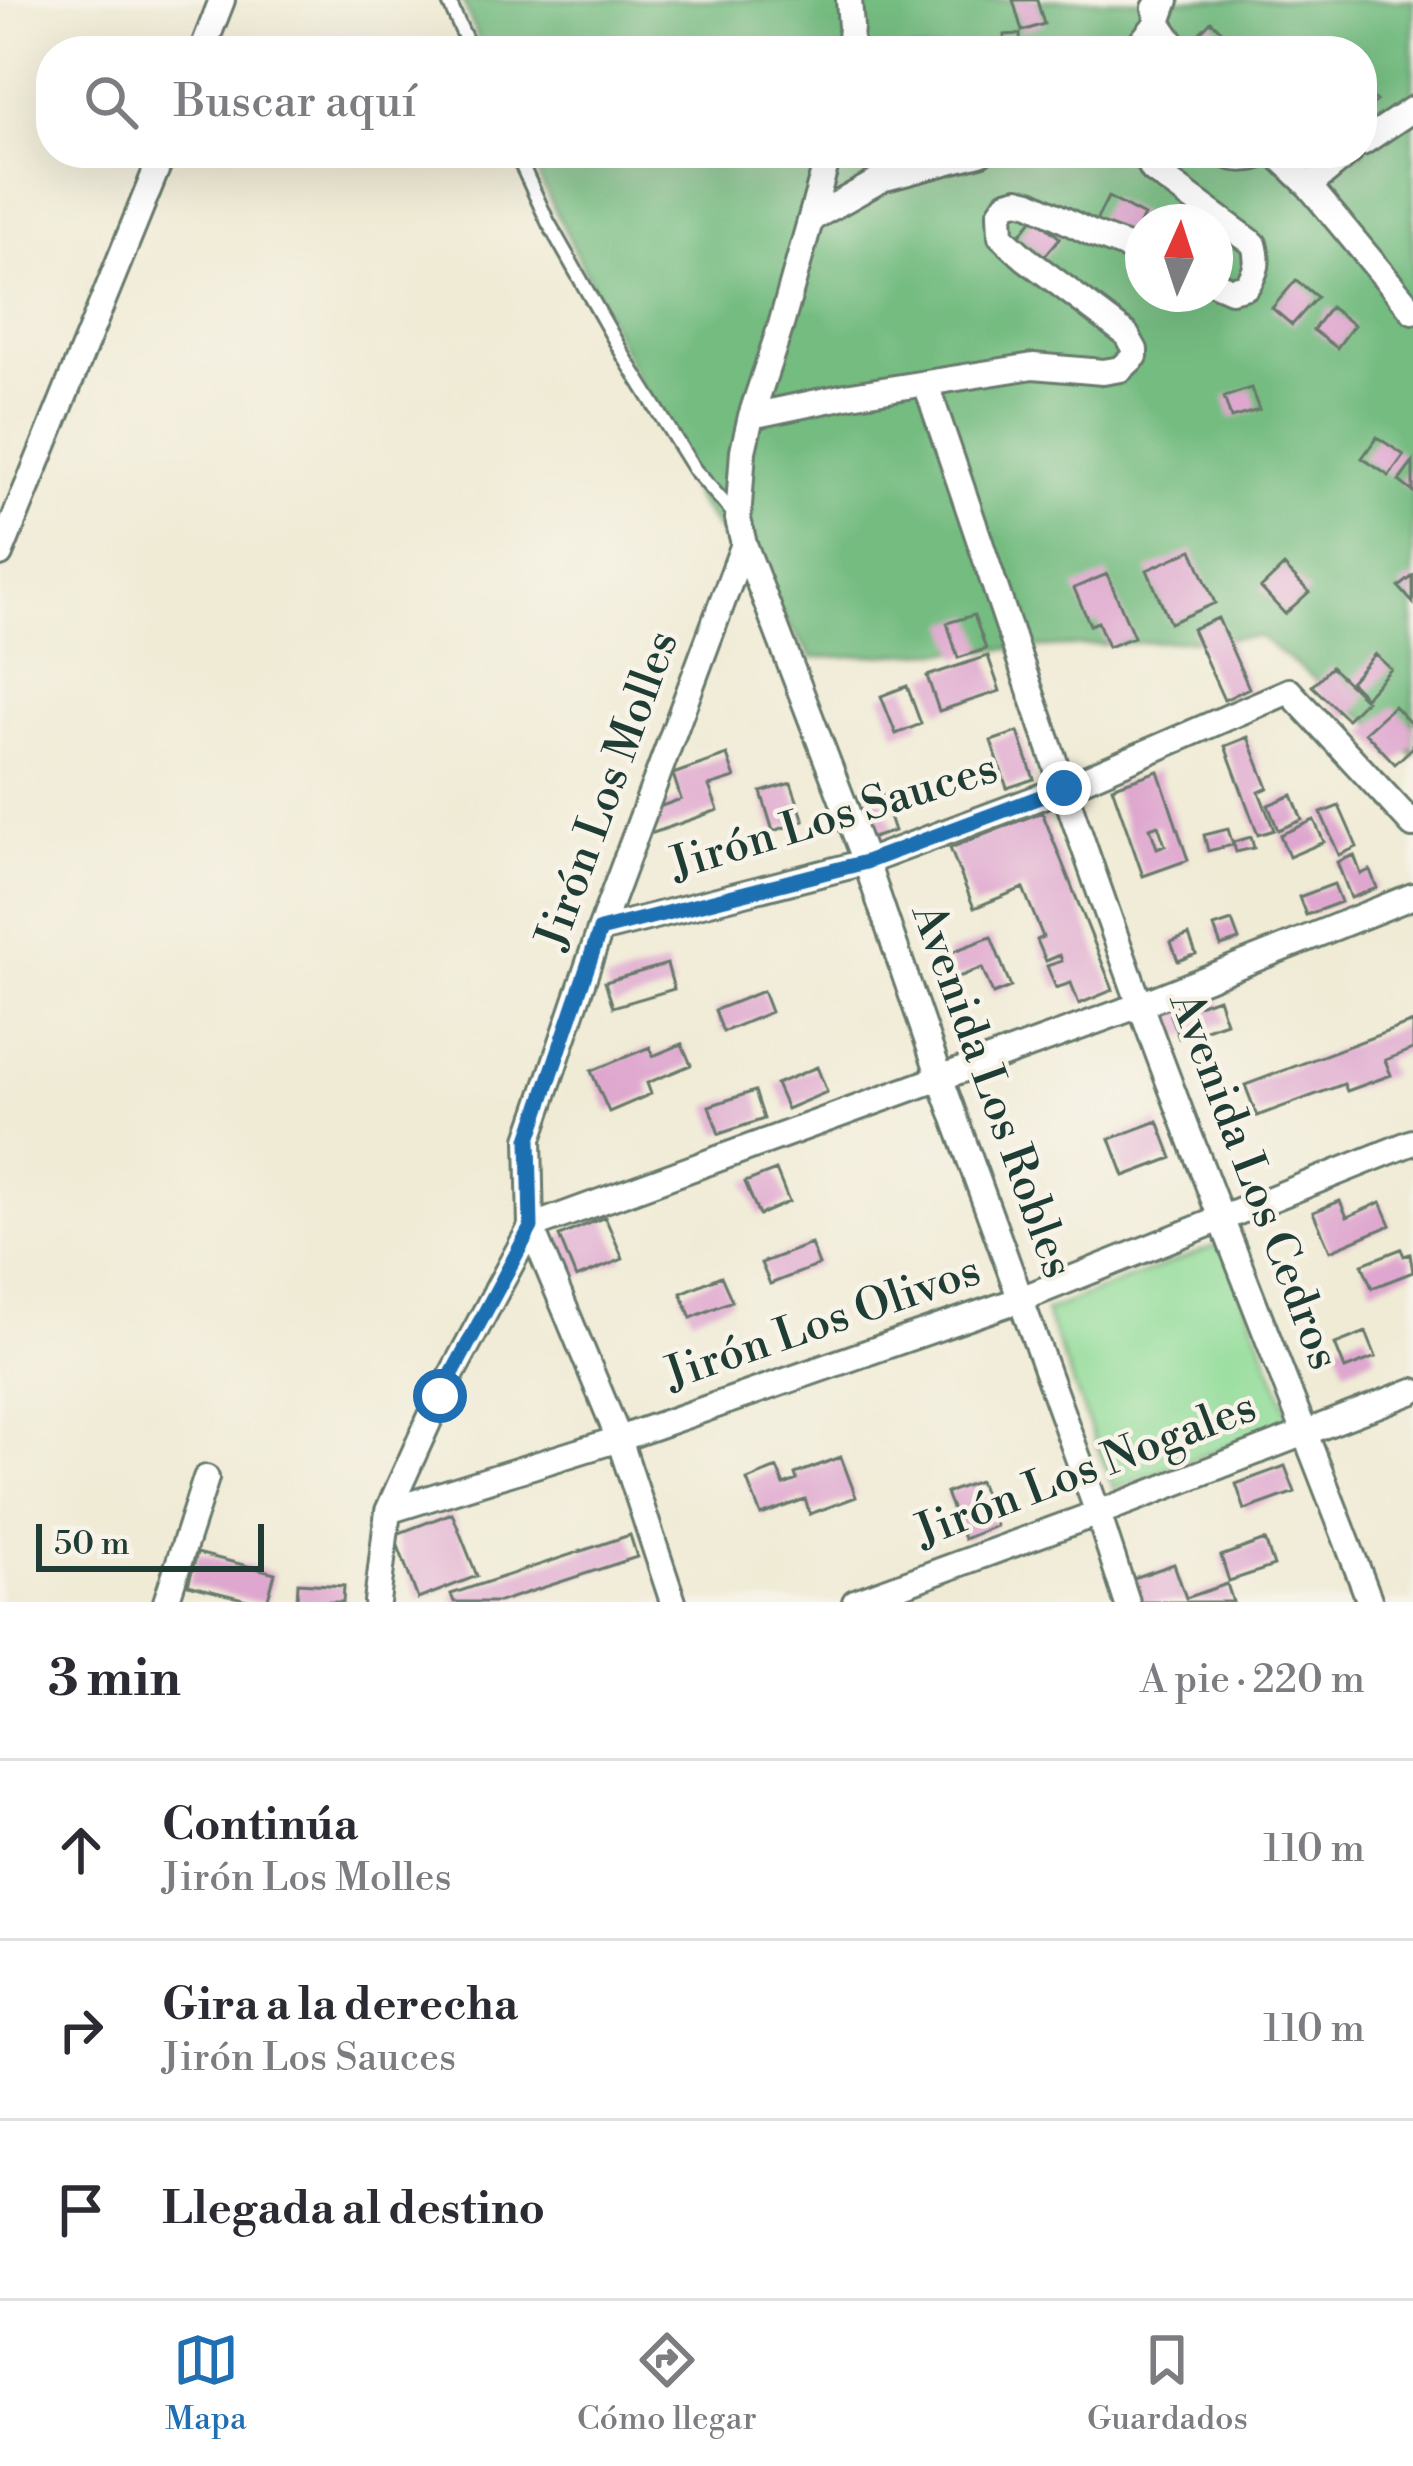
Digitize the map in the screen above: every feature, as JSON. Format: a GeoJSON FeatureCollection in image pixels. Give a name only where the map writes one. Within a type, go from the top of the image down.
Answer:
{"type":"FeatureCollection","features":[{"type":"Feature","properties":{"kind":"street"},"geometry":{"type":"LineString","coordinates":[[208,36],[222,0]]}},
{"type":"Feature","properties":{"kind":"street"},"geometry":{"type":"LineString","coordinates":[[849,0],[850,36]]}},
{"type":"Feature","properties":{"kind":"street"},"geometry":{"type":"LineString","coordinates":[[1143,36],[1159,7]]}},
{"type":"Feature","properties":{"kind":"street"},"geometry":{"type":"LineString","coordinates":[[1159,7],[1172,36]]}},
{"type":"Feature","properties":{"kind":"street"},"geometry":{"type":"LineString","coordinates":[[1377,133],[1413,109]]}},
{"type":"Feature","properties":{"kind":"street"},"geometry":{"type":"LineString","coordinates":[[0,554],[157,168]]}},
{"type":"Feature","properties":{"kind":"street"},"geometry":{"type":"LineString","coordinates":[[741,532],[743,451],[751,416],[825,168]]}},
{"type":"Feature","properties":{"kind":"street"},"geometry":{"type":"LineString","coordinates":[[812,219],[882,179],[923,168]]}},
{"type":"Feature","properties":{"kind":"street"},"geometry":{"type":"LineString","coordinates":[[1152,168],[1199,204]]}},
{"type":"Feature","properties":{"kind":"street"},"geometry":{"type":"LineString","coordinates":[[1290,168],[1413,311]]}},
{"type":"Feature","properties":{"kind":"street"},"geometry":{"type":"LineString","coordinates":[[1309,187],[1331,168]]}},
{"type":"Feature","properties":{"kind":"street"},"geometry":{"type":"LineString","coordinates":[[751,416],[1033,366],[1103,372],[1121,369],[1135,356],[1126,334],[1001,236],[1000,213],[1007,203],[1030,202],[1125,246]]}},
{"type":"Feature","properties":{"kind":"street"},"geometry":{"type":"LineString","coordinates":[[1233,229],[1254,244],[1259,260],[1247,286],[1233,290]]}},
{"type":"Feature","properties":{"kind":"street","name":"Avenida Los Cedros"},"geometry":{"type":"LineString","coordinates":[[926,384],[1140,1005],[1370,1602]]}},
{"type":"Feature","properties":{"kind":"street","name":"Avenida Los Robles"},"geometry":{"type":"LineString","coordinates":[[741,532],[866,862],[1126,1602]]}},
{"type":"Feature","properties":{"kind":"street","name":"Jirón Los Molles"},"geometry":{"type":"LineString","coordinates":[[377,1602],[388,1511],[440,1396],[531,1227],[529,1139],[741,532]]}},
{"type":"Feature","properties":{"kind":"street","name":"Jirón Los Sauces"},"geometry":{"type":"LineString","coordinates":[[600,930],[866,862],[1064,788],[1289,691],[1413,825]]}},
{"type":"Feature","properties":{"kind":"street"},"geometry":{"type":"LineString","coordinates":[[673,1602],[619,1438],[531,1227],[1140,1005],[1413,896]]}},
{"type":"Feature","properties":{"kind":"street","name":"Jirón Los Olivos"},"geometry":{"type":"LineString","coordinates":[[388,1511],[619,1438],[1021,1299],[1413,1142]]}},
{"type":"Feature","properties":{"kind":"street","name":"Jirón Los Nogales"},"geometry":{"type":"LineString","coordinates":[[856,1602],[1413,1391]]}},
{"type":"Feature","properties":{"kind":"street"},"geometry":{"type":"LineString","coordinates":[[166,1602],[206,1478]]}},
{"type":"Feature","properties":{"kind":"lane"},"geometry":{"type":"LineString","coordinates":[[448,0],[464,36]]}},
{"type":"Feature","properties":{"kind":"lane"},"geometry":{"type":"LineString","coordinates":[[523,168],[625,358],[694,469],[741,532]]}},
{"type":"Feature","properties":{"kind":"green space"},"geometry":{"type":"Polygon","coordinates":[[[462,0],[1413,0],[1413,755],[1260,637],[813,658],[697,501],[534,168],[1377,168],[1377,36],[477,36],[462,0]]]}},
{"type":"Feature","properties":{"kind":"green space"},"geometry":{"type":"Polygon","coordinates":[[[1223,1243],[1292,1422],[1114,1489],[1045,1311],[1223,1243]]]}},
{"type":"Feature","properties":{"kind":"building"},"geometry":{"type":"Polygon","coordinates":[[[1013,0],[1037,0],[1044,24],[1022,31],[1013,0]]]}},
{"type":"Feature","properties":{"kind":"building"},"geometry":{"type":"Polygon","coordinates":[[[1211,21],[1227,36],[1197,36],[1211,21]]]}},
{"type":"Feature","properties":{"kind":"building"},"geometry":{"type":"Polygon","coordinates":[[[1108,197],[1125,206],[1125,236],[1096,221],[1108,197]]]}},
{"type":"Feature","properties":{"kind":"building"},"geometry":{"type":"Polygon","coordinates":[[[1034,217],[1060,238],[1044,257],[1019,236],[1034,217]]]}},
{"type":"Feature","properties":{"kind":"building"},"geometry":{"type":"Polygon","coordinates":[[[1296,280],[1317,297],[1292,325],[1272,308],[1296,280]]]}},
{"type":"Feature","properties":{"kind":"building"},"geometry":{"type":"Polygon","coordinates":[[[1330,307],[1354,325],[1337,348],[1313,330],[1330,307]]]}},
{"type":"Feature","properties":{"kind":"building"},"geometry":{"type":"Polygon","coordinates":[[[1251,388],[1259,410],[1231,418],[1224,397],[1251,388]]]}},
{"type":"Feature","properties":{"kind":"building"},"geometry":{"type":"Polygon","coordinates":[[[1377,437],[1404,455],[1389,476],[1362,458],[1377,437]]]}},
{"type":"Feature","properties":{"kind":"building"},"geometry":{"type":"Polygon","coordinates":[[[1413,462],[1413,492],[1399,481],[1413,462]]]}},
{"type":"Feature","properties":{"kind":"building"},"geometry":{"type":"Polygon","coordinates":[[[1192,550],[1215,603],[1170,623],[1147,570],[1192,550]]]}},
{"type":"Feature","properties":{"kind":"building"},"geometry":{"type":"Polygon","coordinates":[[[1284,566],[1309,592],[1285,614],[1261,588],[1284,566]]]}},
{"type":"Feature","properties":{"kind":"building"},"geometry":{"type":"Polygon","coordinates":[[[1107,574],[1134,637],[1108,647],[1098,622],[1090,625],[1074,588],[1107,574]]]}},
{"type":"Feature","properties":{"kind":"building"},"geometry":{"type":"Polygon","coordinates":[[[1413,576],[1413,603],[1399,587],[1413,576]]]}},
{"type":"Feature","properties":{"kind":"building"},"geometry":{"type":"Polygon","coordinates":[[[974,615],[986,649],[958,658],[947,623],[974,615]]]}},
{"type":"Feature","properties":{"kind":"building"},"geometry":{"type":"Polygon","coordinates":[[[1218,618],[1249,688],[1224,700],[1192,629],[1218,618]]]}},
{"type":"Feature","properties":{"kind":"building"},"geometry":{"type":"Polygon","coordinates":[[[1375,654],[1391,669],[1365,697],[1350,682],[1375,654]]]}},
{"type":"Feature","properties":{"kind":"building"},"geometry":{"type":"Polygon","coordinates":[[[988,656],[1000,691],[939,711],[927,676],[988,656]]]}},
{"type":"Feature","properties":{"kind":"building"},"geometry":{"type":"Polygon","coordinates":[[[1331,667],[1366,700],[1347,719],[1312,686],[1331,667]]]}},
{"type":"Feature","properties":{"kind":"building"},"geometry":{"type":"Polygon","coordinates":[[[907,686],[921,724],[896,734],[881,696],[907,686]]]}},
{"type":"Feature","properties":{"kind":"building"},"geometry":{"type":"Polygon","coordinates":[[[1394,706],[1413,726],[1413,747],[1395,764],[1365,732],[1394,706]]]}},
{"type":"Feature","properties":{"kind":"building"},"geometry":{"type":"Polygon","coordinates":[[[1018,732],[1034,779],[1007,788],[991,741],[1018,732]]]}},
{"type":"Feature","properties":{"kind":"building"},"geometry":{"type":"Polygon","coordinates":[[[1248,737],[1268,788],[1259,792],[1274,830],[1258,835],[1225,746],[1248,737]]]}},
{"type":"Feature","properties":{"kind":"building"},"geometry":{"type":"Polygon","coordinates":[[[727,755],[735,778],[709,786],[718,810],[653,833],[645,812],[681,799],[673,774],[727,755]]]}},
{"type":"Feature","properties":{"kind":"building"},"geometry":{"type":"Polygon","coordinates":[[[1158,771],[1188,860],[1143,876],[1112,787],[1158,771]],[[1158,825],[1150,828],[1157,848],[1165,845],[1158,825]]]}},
{"type":"Feature","properties":{"kind":"building"},"geometry":{"type":"Polygon","coordinates":[[[791,783],[804,821],[773,831],[761,792],[791,783]]]}},
{"type":"Feature","properties":{"kind":"building"},"geometry":{"type":"Polygon","coordinates":[[[882,795],[894,831],[860,842],[848,806],[882,795]]]}},
{"type":"Feature","properties":{"kind":"building"},"geometry":{"type":"Polygon","coordinates":[[[1292,795],[1302,820],[1278,830],[1268,805],[1292,795]]]}},
{"type":"Feature","properties":{"kind":"building"},"geometry":{"type":"Polygon","coordinates":[[[1339,806],[1357,847],[1339,855],[1321,813],[1339,806]]]}},
{"type":"Feature","properties":{"kind":"building"},"geometry":{"type":"Polygon","coordinates":[[[1042,812],[1113,990],[1079,1004],[1071,983],[1056,988],[1047,966],[1062,961],[1060,955],[1046,961],[1037,940],[1043,937],[1023,888],[974,908],[950,848],[1042,812]]]}},
{"type":"Feature","properties":{"kind":"building"},"geometry":{"type":"Polygon","coordinates":[[[1314,820],[1324,842],[1289,857],[1280,835],[1314,820]]]}},
{"type":"Feature","properties":{"kind":"building"},"geometry":{"type":"Polygon","coordinates":[[[1228,829],[1233,845],[1208,851],[1204,835],[1228,829]]]}},
{"type":"Feature","properties":{"kind":"building"},"geometry":{"type":"Polygon","coordinates":[[[1251,837],[1254,848],[1236,852],[1233,842],[1251,837]]]}},
{"type":"Feature","properties":{"kind":"building"},"geometry":{"type":"Polygon","coordinates":[[[1354,855],[1361,874],[1370,870],[1377,888],[1351,898],[1337,862],[1354,855]]]}},
{"type":"Feature","properties":{"kind":"building"},"geometry":{"type":"Polygon","coordinates":[[[1334,884],[1341,902],[1306,915],[1299,897],[1334,884]]]}},
{"type":"Feature","properties":{"kind":"building"},"geometry":{"type":"Polygon","coordinates":[[[1232,921],[1239,940],[1221,946],[1214,927],[1232,921]]]}},
{"type":"Feature","properties":{"kind":"building"},"geometry":{"type":"Polygon","coordinates":[[[1189,935],[1196,954],[1178,961],[1171,942],[1189,935]]]}},
{"type":"Feature","properties":{"kind":"building"},"geometry":{"type":"Polygon","coordinates":[[[991,937],[1011,987],[993,994],[982,968],[956,978],[946,954],[991,937]]]}},
{"type":"Feature","properties":{"kind":"building"},"geometry":{"type":"Polygon","coordinates":[[[667,964],[674,989],[613,1007],[605,982],[667,964]]]}},
{"type":"Feature","properties":{"kind":"building"},"geometry":{"type":"Polygon","coordinates":[[[763,991],[771,1012],[723,1032],[715,1010],[763,991]]]}},
{"type":"Feature","properties":{"kind":"building"},"geometry":{"type":"Polygon","coordinates":[[[1218,998],[1226,1022],[1179,1038],[1170,1015],[1218,998]]]}},
{"type":"Feature","properties":{"kind":"building"},"geometry":{"type":"Polygon","coordinates":[[[1413,1022],[1413,1049],[1385,1060],[1391,1075],[1347,1091],[1344,1084],[1257,1116],[1245,1085],[1413,1022]]]}},
{"type":"Feature","properties":{"kind":"building"},"geometry":{"type":"Polygon","coordinates":[[[682,1044],[691,1065],[647,1083],[651,1094],[609,1112],[591,1071],[650,1047],[653,1056],[682,1044]]]}},
{"type":"Feature","properties":{"kind":"building"},"geometry":{"type":"Polygon","coordinates":[[[817,1067],[827,1092],[787,1109],[776,1084],[817,1067]]]}},
{"type":"Feature","properties":{"kind":"building"},"geometry":{"type":"Polygon","coordinates":[[[755,1091],[764,1119],[719,1134],[709,1106],[755,1091]]]}},
{"type":"Feature","properties":{"kind":"building"},"geometry":{"type":"Polygon","coordinates":[[[1158,1121],[1172,1158],[1124,1176],[1110,1139],[1158,1121]]]}},
{"type":"Feature","properties":{"kind":"building"},"geometry":{"type":"Polygon","coordinates":[[[776,1170],[789,1202],[759,1215],[745,1182],[776,1170]]]}},
{"type":"Feature","properties":{"kind":"building"},"geometry":{"type":"Polygon","coordinates":[[[1340,1201],[1347,1217],[1381,1202],[1391,1225],[1330,1251],[1313,1212],[1340,1201]]]}},
{"type":"Feature","properties":{"kind":"building"},"geometry":{"type":"Polygon","coordinates":[[[605,1217],[623,1259],[576,1278],[559,1236],[605,1217]]]}},
{"type":"Feature","properties":{"kind":"building"},"geometry":{"type":"Polygon","coordinates":[[[811,1244],[819,1265],[770,1284],[761,1263],[811,1244]]]}},
{"type":"Feature","properties":{"kind":"building"},"geometry":{"type":"Polygon","coordinates":[[[1401,1249],[1404,1256],[1410,1254],[1413,1272],[1372,1288],[1362,1264],[1401,1249]]]}},
{"type":"Feature","properties":{"kind":"building"},"geometry":{"type":"Polygon","coordinates":[[[721,1276],[732,1301],[691,1318],[681,1293],[721,1276]]]}},
{"type":"Feature","properties":{"kind":"building"},"geometry":{"type":"Polygon","coordinates":[[[1366,1332],[1376,1357],[1345,1369],[1335,1344],[1366,1332]]]}},
{"type":"Feature","properties":{"kind":"building"},"geometry":{"type":"Polygon","coordinates":[[[841,1457],[856,1497],[810,1514],[805,1499],[761,1515],[747,1480],[777,1468],[784,1485],[797,1480],[795,1474],[841,1457]]]}},
{"type":"Feature","properties":{"kind":"building"},"geometry":{"type":"Polygon","coordinates":[[[1285,1466],[1295,1492],[1245,1510],[1236,1484],[1285,1466]]]}},
{"type":"Feature","properties":{"kind":"building"},"geometry":{"type":"Polygon","coordinates":[[[979,1481],[996,1526],[964,1539],[946,1493],[979,1481]]]}},
{"type":"Feature","properties":{"kind":"building"},"geometry":{"type":"Polygon","coordinates":[[[452,1513],[477,1576],[418,1599],[394,1535],[452,1513]]]}},
{"type":"Feature","properties":{"kind":"building"},"geometry":{"type":"Polygon","coordinates":[[[630,1535],[637,1557],[499,1602],[454,1602],[451,1594],[630,1535]]]}},
{"type":"Feature","properties":{"kind":"building"},"geometry":{"type":"Polygon","coordinates":[[[1265,1540],[1274,1566],[1229,1581],[1221,1556],[1265,1540]]]}},
{"type":"Feature","properties":{"kind":"building"},"geometry":{"type":"Polygon","coordinates":[[[197,1553],[275,1573],[267,1602],[188,1585],[197,1553]]]}},
{"type":"Feature","properties":{"kind":"building"},"geometry":{"type":"Polygon","coordinates":[[[1174,1564],[1186,1598],[1227,1584],[1233,1602],[1139,1602],[1131,1579],[1174,1564]]]}},
{"type":"Feature","properties":{"kind":"building"},"geometry":{"type":"Polygon","coordinates":[[[298,1583],[344,1586],[343,1602],[297,1602],[298,1583]]]}},
{"type":"Feature","properties":{"kind":"route"},"geometry":{"type":"LineString","coordinates":[[440,1396],[531,1227],[529,1139],[600,930],[866,862],[1064,788]]}}]}
